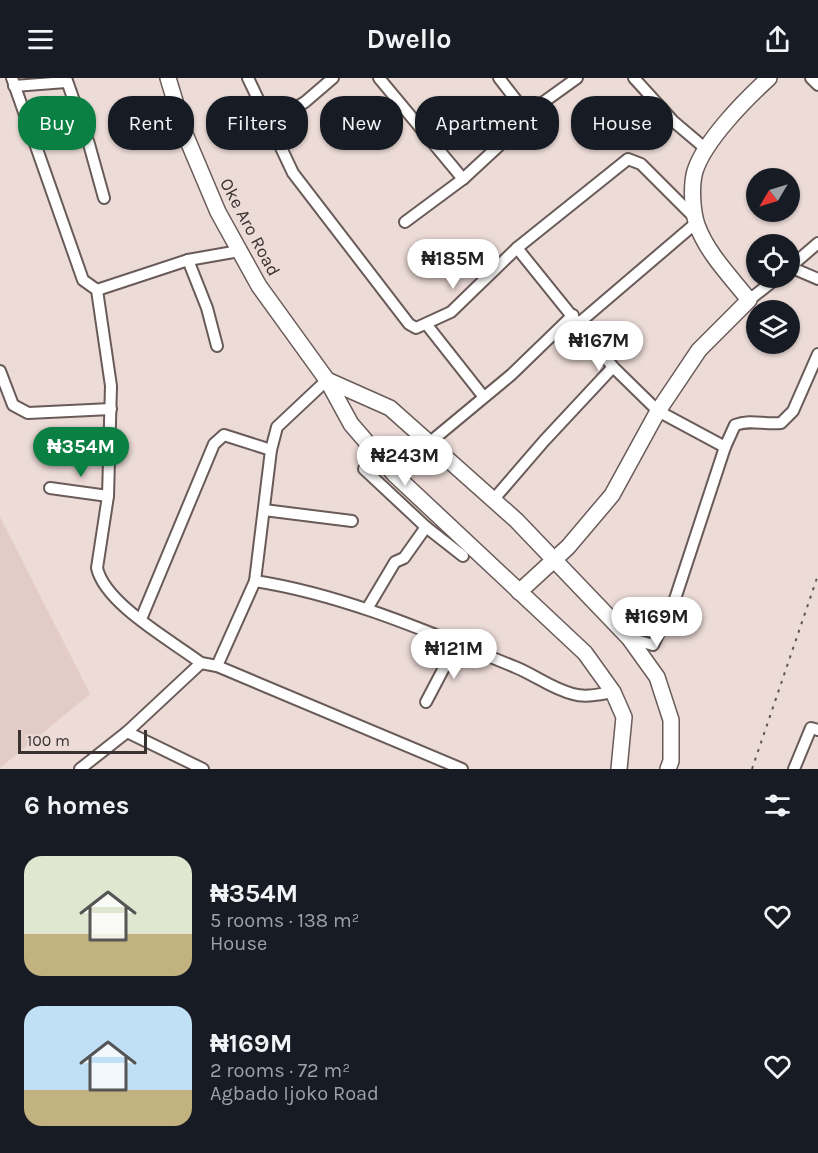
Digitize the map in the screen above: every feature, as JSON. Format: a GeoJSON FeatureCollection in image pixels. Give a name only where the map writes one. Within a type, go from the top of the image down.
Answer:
{"type":"FeatureCollection","features":[{"type":"Feature","properties":{"kind":"main road","name":"Oke Aro Road"},"geometry":{"type":"LineString","coordinates":[[168,78],[198,168],[239,251],[278,315],[327,380],[351,424],[394,475],[585,653],[613,692],[624,717],[619,769]]}},
{"type":"Feature","properties":{"kind":"main road"},"geometry":{"type":"LineString","coordinates":[[750,300],[711,252],[696,221],[693,196],[695,171],[706,150],[763,80]]}},
{"type":"Feature","properties":{"kind":"main road"},"geometry":{"type":"LineString","coordinates":[[519,592],[555,560],[612,495],[658,411],[699,350],[746,304]]}},
{"type":"Feature","properties":{"kind":"main road","name":"Oke Aro Road"},"geometry":{"type":"LineString","coordinates":[[327,380],[390,408],[494,499],[629,638],[657,677],[671,720],[668,769]]}},
{"type":"Feature","properties":{"kind":"street"},"geometry":{"type":"LineString","coordinates":[[248,78],[256,96]]}},
{"type":"Feature","properties":{"kind":"street"},"geometry":{"type":"LineString","coordinates":[[308,99],[333,78]]}},
{"type":"Feature","properties":{"kind":"street"},"geometry":{"type":"LineString","coordinates":[[379,78],[463,179]]}},
{"type":"Feature","properties":{"kind":"street"},"geometry":{"type":"LineString","coordinates":[[499,78],[513,96]]}},
{"type":"Feature","properties":{"kind":"street"},"geometry":{"type":"LineString","coordinates":[[552,96],[577,78]]}},
{"type":"Feature","properties":{"kind":"street"},"geometry":{"type":"LineString","coordinates":[[634,78],[673,121],[706,150]]}},
{"type":"Feature","properties":{"kind":"street"},"geometry":{"type":"LineString","coordinates":[[811,78],[818,85]]}},
{"type":"Feature","properties":{"kind":"street"},"geometry":{"type":"LineString","coordinates":[[104,198],[89,144],[66,80],[13,82],[83,280],[97,290],[111,386],[108,496],[97,568],[99,576],[113,596],[201,663],[217,666],[462,769]]}},
{"type":"Feature","properties":{"kind":"street"},"geometry":{"type":"LineString","coordinates":[[281,150],[293,173],[350,252],[409,324],[416,328],[427,325],[451,312],[517,248],[628,159],[640,164],[696,221],[429,443]]}},
{"type":"Feature","properties":{"kind":"street"},"geometry":{"type":"LineString","coordinates":[[405,222],[463,179],[494,150]]}},
{"type":"Feature","properties":{"kind":"street"},"geometry":{"type":"LineString","coordinates":[[800,258],[818,243]]}},
{"type":"Feature","properties":{"kind":"street"},"geometry":{"type":"LineString","coordinates":[[517,248],[613,367],[658,411],[725,447]]}},
{"type":"Feature","properties":{"kind":"street"},"geometry":{"type":"LineString","coordinates":[[97,290],[188,260],[239,251]]}},
{"type":"Feature","properties":{"kind":"street"},"geometry":{"type":"LineString","coordinates":[[188,260],[207,308],[217,346]]}},
{"type":"Feature","properties":{"kind":"street"},"geometry":{"type":"LineString","coordinates":[[800,272],[818,279]]}},
{"type":"Feature","properties":{"kind":"street"},"geometry":{"type":"LineString","coordinates":[[750,300],[765,288]]}},
{"type":"Feature","properties":{"kind":"street"},"geometry":{"type":"LineString","coordinates":[[427,325],[483,396]]}},
{"type":"Feature","properties":{"kind":"street"},"geometry":{"type":"LineString","coordinates":[[629,638],[653,645],[661,632],[675,599],[725,447],[735,425],[747,420],[768,425],[781,423],[793,411],[818,354]]}},
{"type":"Feature","properties":{"kind":"street"},"geometry":{"type":"LineString","coordinates":[[494,499],[613,367]]}},
{"type":"Feature","properties":{"kind":"street"},"geometry":{"type":"LineString","coordinates":[[0,371],[13,405],[19,410],[28,413],[111,409]]}},
{"type":"Feature","properties":{"kind":"street"},"geometry":{"type":"LineString","coordinates":[[217,666],[255,581],[271,450],[277,427],[327,380]]}},
{"type":"Feature","properties":{"kind":"street"},"geometry":{"type":"LineString","coordinates":[[141,619],[214,444],[224,435],[271,450]]}},
{"type":"Feature","properties":{"kind":"street"},"geometry":{"type":"LineString","coordinates":[[364,469],[426,527],[463,556]]}},
{"type":"Feature","properties":{"kind":"street"},"geometry":{"type":"LineString","coordinates":[[50,489],[108,496]]}},
{"type":"Feature","properties":{"kind":"street"},"geometry":{"type":"LineString","coordinates":[[264,510],[352,520]]}},
{"type":"Feature","properties":{"kind":"street"},"geometry":{"type":"LineString","coordinates":[[367,609],[395,562],[404,558],[426,527]]}},
{"type":"Feature","properties":{"kind":"street"},"geometry":{"type":"LineString","coordinates":[[255,581],[287,586],[367,609],[517,667],[574,695],[586,696],[613,692]]}},
{"type":"Feature","properties":{"kind":"street"},"geometry":{"type":"LineString","coordinates":[[426,702],[456,645]]}},
{"type":"Feature","properties":{"kind":"street"},"geometry":{"type":"LineString","coordinates":[[81,769],[127,732],[201,663]]}},
{"type":"Feature","properties":{"kind":"street"},"geometry":{"type":"LineString","coordinates":[[794,769],[811,728],[818,730]]}},
{"type":"Feature","properties":{"kind":"street"},"geometry":{"type":"LineString","coordinates":[[127,732],[202,769]]}},
{"type":"Feature","properties":{"kind":"shaded area"},"geometry":{"type":"Polygon","coordinates":[[[0,517],[90,694],[0,768],[0,517]]]}},
{"type":"Feature","properties":{"kind":"railway"},"geometry":{"type":"LineString","coordinates":[[752,769],[818,575]]}}]}
